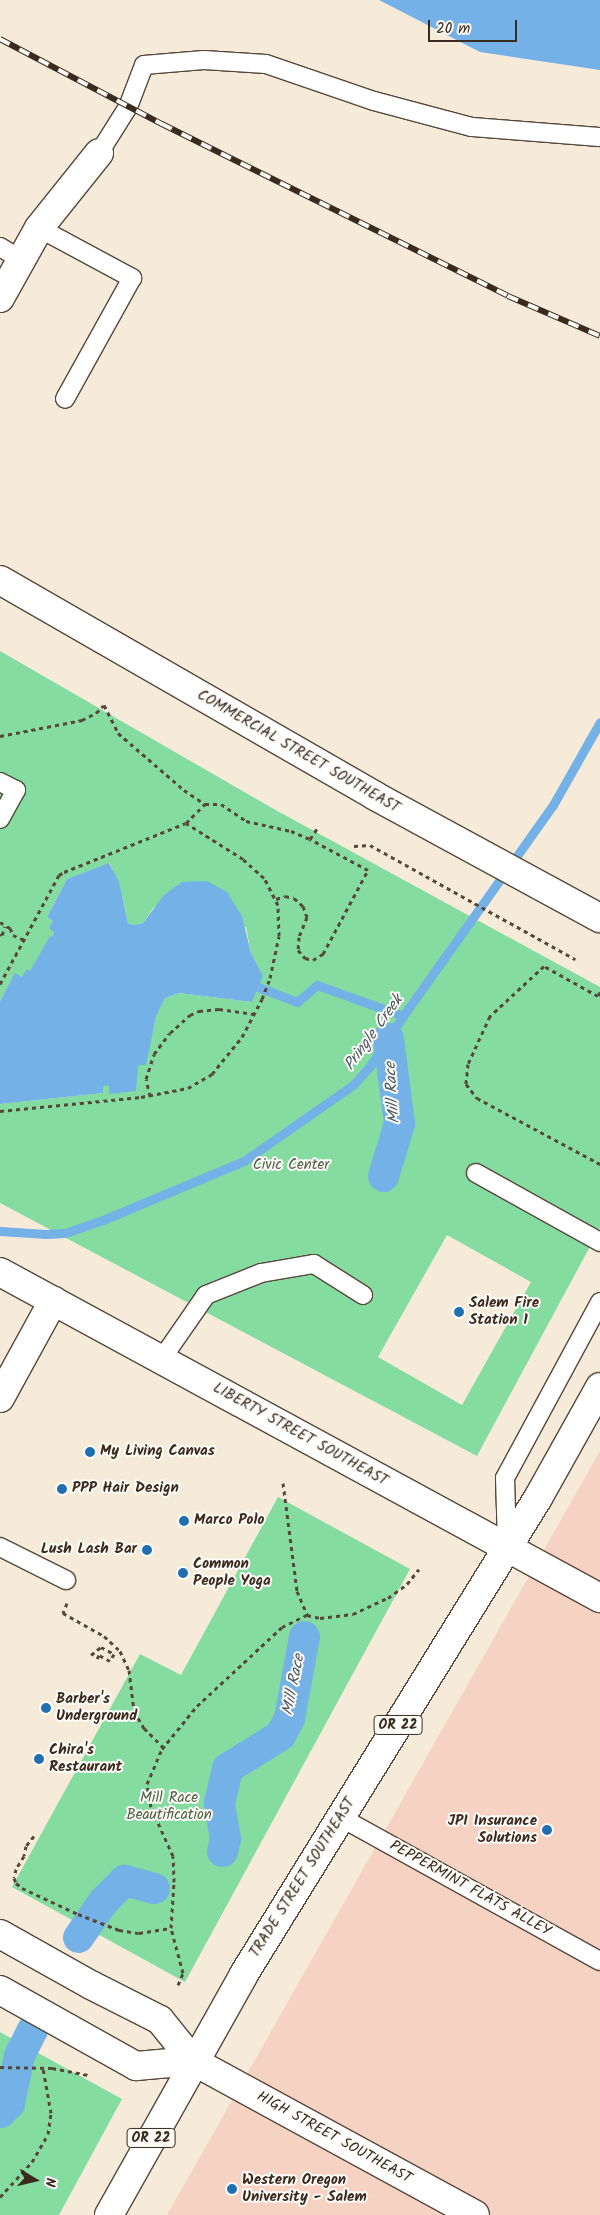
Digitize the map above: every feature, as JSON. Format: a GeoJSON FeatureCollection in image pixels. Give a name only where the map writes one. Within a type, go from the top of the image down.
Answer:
{"type":"FeatureCollection","features":[{"type":"Feature","properties":{"kind":"main road"},"geometry":{"type":"LineString","coordinates":[[0,298],[11,253],[39,228],[99,153]]}},
{"type":"Feature","properties":{"kind":"main road","name":"COMMERCIAL STREET SOUTHEAST"},"geometry":{"type":"LineString","coordinates":[[0,580],[375,796],[600,918]]}},
{"type":"Feature","properties":{"kind":"main road","name":"LIBERTY STREET SOUTHEAST"},"geometry":{"type":"LineString","coordinates":[[0,1272],[600,1598]]}},
{"type":"Feature","properties":{"kind":"main road"},"geometry":{"type":"LineString","coordinates":[[0,1398],[53,1301]]}},
{"type":"Feature","properties":{"kind":"main road","name":"TRADE STREET SOUTHEAST"},"geometry":{"type":"LineString","coordinates":[[109,2215],[193,2061],[244,1974],[538,1498],[600,1388]]}},
{"type":"Feature","properties":{"kind":"main road","name":"HIGH STREET SOUTHEAST"},"geometry":{"type":"LineString","coordinates":[[0,1934],[91,1985],[160,2020],[193,2061],[475,2215]]}},
{"type":"Feature","properties":{"kind":"main road"},"geometry":{"type":"LineString","coordinates":[[0,1990],[136,2066],[193,2061]]}},
{"type":"Feature","properties":{"kind":"lane"},"geometry":{"type":"LineString","coordinates":[[99,153],[128,107],[144,65],[204,60],[266,64],[374,101],[472,127],[600,137]]}},
{"type":"Feature","properties":{"kind":"lane"},"geometry":{"type":"LineString","coordinates":[[39,228],[132,278],[65,399]]}},
{"type":"Feature","properties":{"kind":"lane"},"geometry":{"type":"LineString","coordinates":[[0,782],[16,790],[0,819]]}},
{"type":"Feature","properties":{"kind":"lane"},"geometry":{"type":"LineString","coordinates":[[476,1173],[600,1242]]}},
{"type":"Feature","properties":{"kind":"lane"},"geometry":{"type":"LineString","coordinates":[[161,1360],[206,1295],[261,1274],[314,1264],[362,1295]]}},
{"type":"Feature","properties":{"kind":"lane"},"geometry":{"type":"LineString","coordinates":[[507,1548],[505,1478],[600,1302]]}},
{"type":"Feature","properties":{"kind":"lane"},"geometry":{"type":"LineString","coordinates":[[0,1546],[66,1580]]}},
{"type":"Feature","properties":{"kind":"lane","name":"PEPPERMINT FLATS ALLEY"},"geometry":{"type":"LineString","coordinates":[[340,1817],[600,1961]]}},
{"type":"Feature","properties":{"kind":"path"},"geometry":{"type":"LineString","coordinates":[[0,736],[82,720],[96,713],[104,705],[118,734],[184,790],[205,804],[221,804],[246,821],[291,831],[368,870],[323,954],[313,960],[305,958],[298,950],[307,917],[303,906],[294,898],[285,896],[276,899]]}},
{"type":"Feature","properties":{"kind":"path"},"geometry":{"type":"LineString","coordinates":[[0,984],[60,875],[186,823],[205,804]]}},
{"type":"Feature","properties":{"kind":"path"},"geometry":{"type":"LineString","coordinates":[[0,1111],[150,1096],[188,1088],[212,1074],[233,1050],[262,999],[270,978],[279,936],[280,918],[276,899],[264,878],[243,859],[186,823]]}},
{"type":"Feature","properties":{"kind":"path"},"geometry":{"type":"LineString","coordinates":[[310,839],[318,827]]}},
{"type":"Feature","properties":{"kind":"path"},"geometry":{"type":"LineString","coordinates":[[354,846],[370,846],[575,959]]}},
{"type":"Feature","properties":{"kind":"path"},"geometry":{"type":"LineString","coordinates":[[0,923],[10,928],[13,935],[24,940]]}},
{"type":"Feature","properties":{"kind":"path"},"geometry":{"type":"LineString","coordinates":[[0,923],[6,928],[2,935],[0,934]]}},
{"type":"Feature","properties":{"kind":"path"},"geometry":{"type":"LineString","coordinates":[[600,992],[598,996],[544,966],[490,1016],[468,1064],[466,1084],[477,1098],[600,1164]]}},
{"type":"Feature","properties":{"kind":"path"},"geometry":{"type":"LineString","coordinates":[[150,1096],[146,1079],[154,1054],[170,1033],[190,1015],[199,1011],[219,1009],[254,1014]]}},
{"type":"Feature","properties":{"kind":"path"},"geometry":{"type":"LineString","coordinates":[[283,1483],[297,1591],[307,1615]]}},
{"type":"Feature","properties":{"kind":"path"},"geometry":{"type":"LineString","coordinates":[[178,1985],[183,1974],[171,1928],[174,1882],[173,1856],[151,1807],[147,1784],[163,1747],[196,1706],[282,1627],[307,1615],[320,1618],[353,1614],[388,1598],[407,1584],[419,1569]]}},
{"type":"Feature","properties":{"kind":"path"},"geometry":{"type":"LineString","coordinates":[[66,1580],[75,1586],[63,1613],[104,1636],[120,1651],[129,1670],[134,1711],[144,1728],[163,1747]]}},
{"type":"Feature","properties":{"kind":"path"},"geometry":{"type":"LineString","coordinates":[[91,1656],[101,1647],[114,1654],[110,1661],[99,1655],[97,1658]]}},
{"type":"Feature","properties":{"kind":"path"},"geometry":{"type":"LineString","coordinates":[[34,1836],[26,1846],[24,1856],[16,1869],[16,1883],[78,1914],[111,1927],[139,1933],[171,1928]]}},
{"type":"Feature","properties":{"kind":"path"},"geometry":{"type":"LineString","coordinates":[[0,2067],[35,2067],[91,2075]]}},
{"type":"Feature","properties":{"kind":"path"},"geometry":{"type":"LineString","coordinates":[[0,2197],[32,2162],[48,2134],[51,2113],[43,2068]]}},
{"type":"Feature","properties":{"kind":"shaded area"},"geometry":{"type":"Polygon","coordinates":[[[600,1451],[600,2215],[167,2215],[600,1451]]]}},
{"type":"Feature","properties":{"kind":"green space","name":"Civic Center"},"geometry":{"type":"Polygon","coordinates":[[[0,651],[272,808],[600,987],[600,1228],[477,1456],[0,1203],[0,1104],[103,1093],[104,1084],[110,1085],[110,1094],[138,1064],[145,1065],[156,1017],[165,998],[179,993],[252,1002],[262,975],[251,953],[246,927],[154,907],[143,923],[133,925],[128,923],[123,899],[110,863],[67,879],[47,917],[53,921],[54,932],[51,938],[30,972],[22,977],[15,974],[0,1001],[0,651]],[[447,1235],[378,1357],[462,1405],[531,1282],[447,1235]]]}},
{"type":"Feature","properties":{"kind":"green space","name":"Mill Race Beautification"},"geometry":{"type":"Polygon","coordinates":[[[278,1497],[410,1569],[185,1982],[12,1887],[140,1654],[181,1675],[278,1497]]]}},
{"type":"Feature","properties":{"kind":"green space"},"geometry":{"type":"Polygon","coordinates":[[[0,2032],[122,2099],[59,2215],[0,2215],[0,2032]]]}},
{"type":"Feature","properties":{"kind":"water"},"geometry":{"type":"Polygon","coordinates":[[[379,0],[600,0],[600,70],[480,52],[379,0]]]}},
{"type":"Feature","properties":{"kind":"water"},"geometry":{"type":"Polygon","coordinates":[[[109,863],[119,882],[128,923],[133,925],[143,923],[164,895],[182,882],[207,881],[227,892],[242,916],[251,953],[263,976],[252,1002],[179,993],[165,998],[156,1017],[146,1065],[138,1065],[136,1091],[109,1094],[109,1086],[104,1085],[103,1093],[0,1104],[0,1001],[15,973],[22,977],[27,969],[30,971],[50,936],[52,937],[54,932],[49,928],[53,921],[47,917],[67,879],[109,863]]]}},
{"type":"Feature","properties":{"kind":"waterway","name":"Pringle Creek"},"geometry":{"type":"LineString","coordinates":[[0,1231],[46,1234],[65,1233],[103,1220],[244,1161],[353,1085],[370,1066],[403,1016],[553,805],[600,722]]}},
{"type":"Feature","properties":{"kind":"waterway"},"geometry":{"type":"LineString","coordinates":[[258,987],[297,1002],[317,985],[403,1016]]}},
{"type":"Feature","properties":{"kind":"waterway","name":"Mill Race"},"geometry":{"type":"LineString","coordinates":[[383,1176],[399,1123],[388,1038]]}},
{"type":"Feature","properties":{"kind":"waterway","name":"Mill Race"},"geometry":{"type":"LineString","coordinates":[[222,1851],[225,1838],[219,1803],[227,1768],[280,1735],[289,1718],[304,1636]]}},
{"type":"Feature","properties":{"kind":"waterway","name":"Mill Race"},"geometry":{"type":"LineString","coordinates":[[78,1937],[103,1901],[124,1880],[154,1888]]}},
{"type":"Feature","properties":{"kind":"waterway","name":"Mill Race"},"geometry":{"type":"LineString","coordinates":[[0,2112],[9,2103],[19,2055],[32,2029]]}},
{"type":"Feature","properties":{"kind":"railway"},"geometry":{"type":"LineString","coordinates":[[0,39],[162,124],[508,296],[600,336]]}},
{"type":"Feature","properties":{"kind":"place","name":"Salem Fire Station 1"},"geometry":{"type":"Point","coordinates":[459,1312]}},
{"type":"Feature","properties":{"kind":"place","name":"My Living Canvas"},"geometry":{"type":"Point","coordinates":[90,1452]}},
{"type":"Feature","properties":{"kind":"place","name":"PPP Hair Design"},"geometry":{"type":"Point","coordinates":[62,1489]}},
{"type":"Feature","properties":{"kind":"place","name":"Marco Polo"},"geometry":{"type":"Point","coordinates":[184,1521]}},
{"type":"Feature","properties":{"kind":"place","name":"Lush Lash Bar"},"geometry":{"type":"Point","coordinates":[147,1550]}},
{"type":"Feature","properties":{"kind":"place","name":"Common People Yoga"},"geometry":{"type":"Point","coordinates":[183,1573]}},
{"type":"Feature","properties":{"kind":"place","name":"Barber's Underground"},"geometry":{"type":"Point","coordinates":[46,1708]}},
{"type":"Feature","properties":{"kind":"place","name":"Chira's Restaurant"},"geometry":{"type":"Point","coordinates":[39,1759]}},
{"type":"Feature","properties":{"kind":"place","name":"JPI Insurance Solutions"},"geometry":{"type":"Point","coordinates":[547,1830]}},
{"type":"Feature","properties":{"kind":"place","name":"Western Oregon University - Salem"},"geometry":{"type":"Point","coordinates":[232,2189]}}]}
